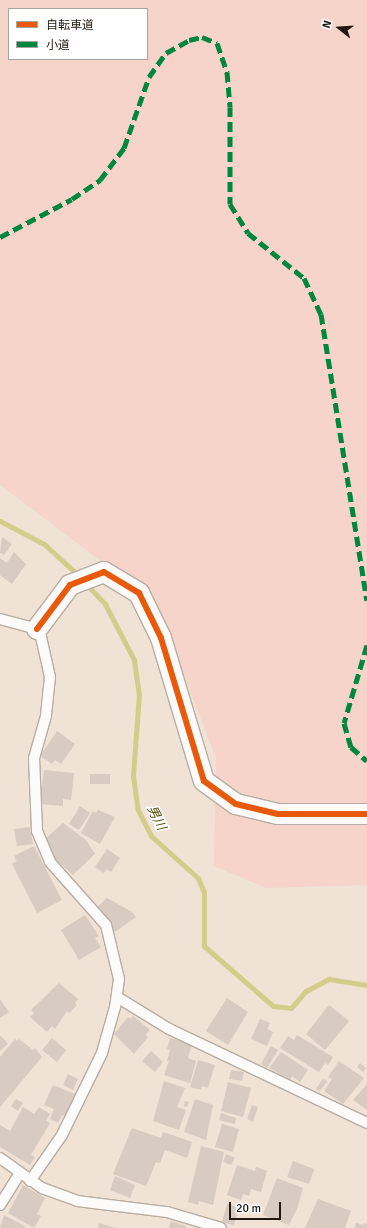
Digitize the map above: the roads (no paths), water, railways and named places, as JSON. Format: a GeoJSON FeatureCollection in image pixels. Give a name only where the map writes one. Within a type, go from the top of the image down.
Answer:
{"type":"FeatureCollection","features":[{"type":"Feature","properties":{"kind":"street"},"geometry":{"type":"LineString","coordinates":[[37,629],[70,585],[104,572],[139,593],[161,638],[204,782],[236,804],[278,814],[367,814]]}},
{"type":"Feature","properties":{"kind":"lane"},"geometry":{"type":"LineString","coordinates":[[0,619],[11,624],[37,629],[41,637],[50,678],[46,716],[34,758],[37,831],[50,862],[106,925],[119,979],[117,997],[102,1053],[62,1135],[30,1181]]}},
{"type":"Feature","properties":{"kind":"lane"},"geometry":{"type":"LineString","coordinates":[[117,997],[169,1029],[367,1123]]}},
{"type":"Feature","properties":{"kind":"lane"},"geometry":{"type":"LineString","coordinates":[[0,1158],[30,1181],[77,1201],[167,1212],[221,1228]]}},
{"type":"Feature","properties":{"kind":"lane"},"geometry":{"type":"LineString","coordinates":[[0,1204],[20,1173]]}},
{"type":"Feature","properties":{"kind":"waterway","name":"男川"},"geometry":{"type":"LineString","coordinates":[[0,521],[44,544],[79,576]]}},
{"type":"Feature","properties":{"kind":"waterway","name":"男川"},"geometry":{"type":"LineString","coordinates":[[86,584],[105,604],[134,660],[139,694],[133,776],[138,810],[151,836],[198,878],[204,892],[204,946],[273,1006],[291,1008],[306,991],[329,979],[367,985]]}}]}
